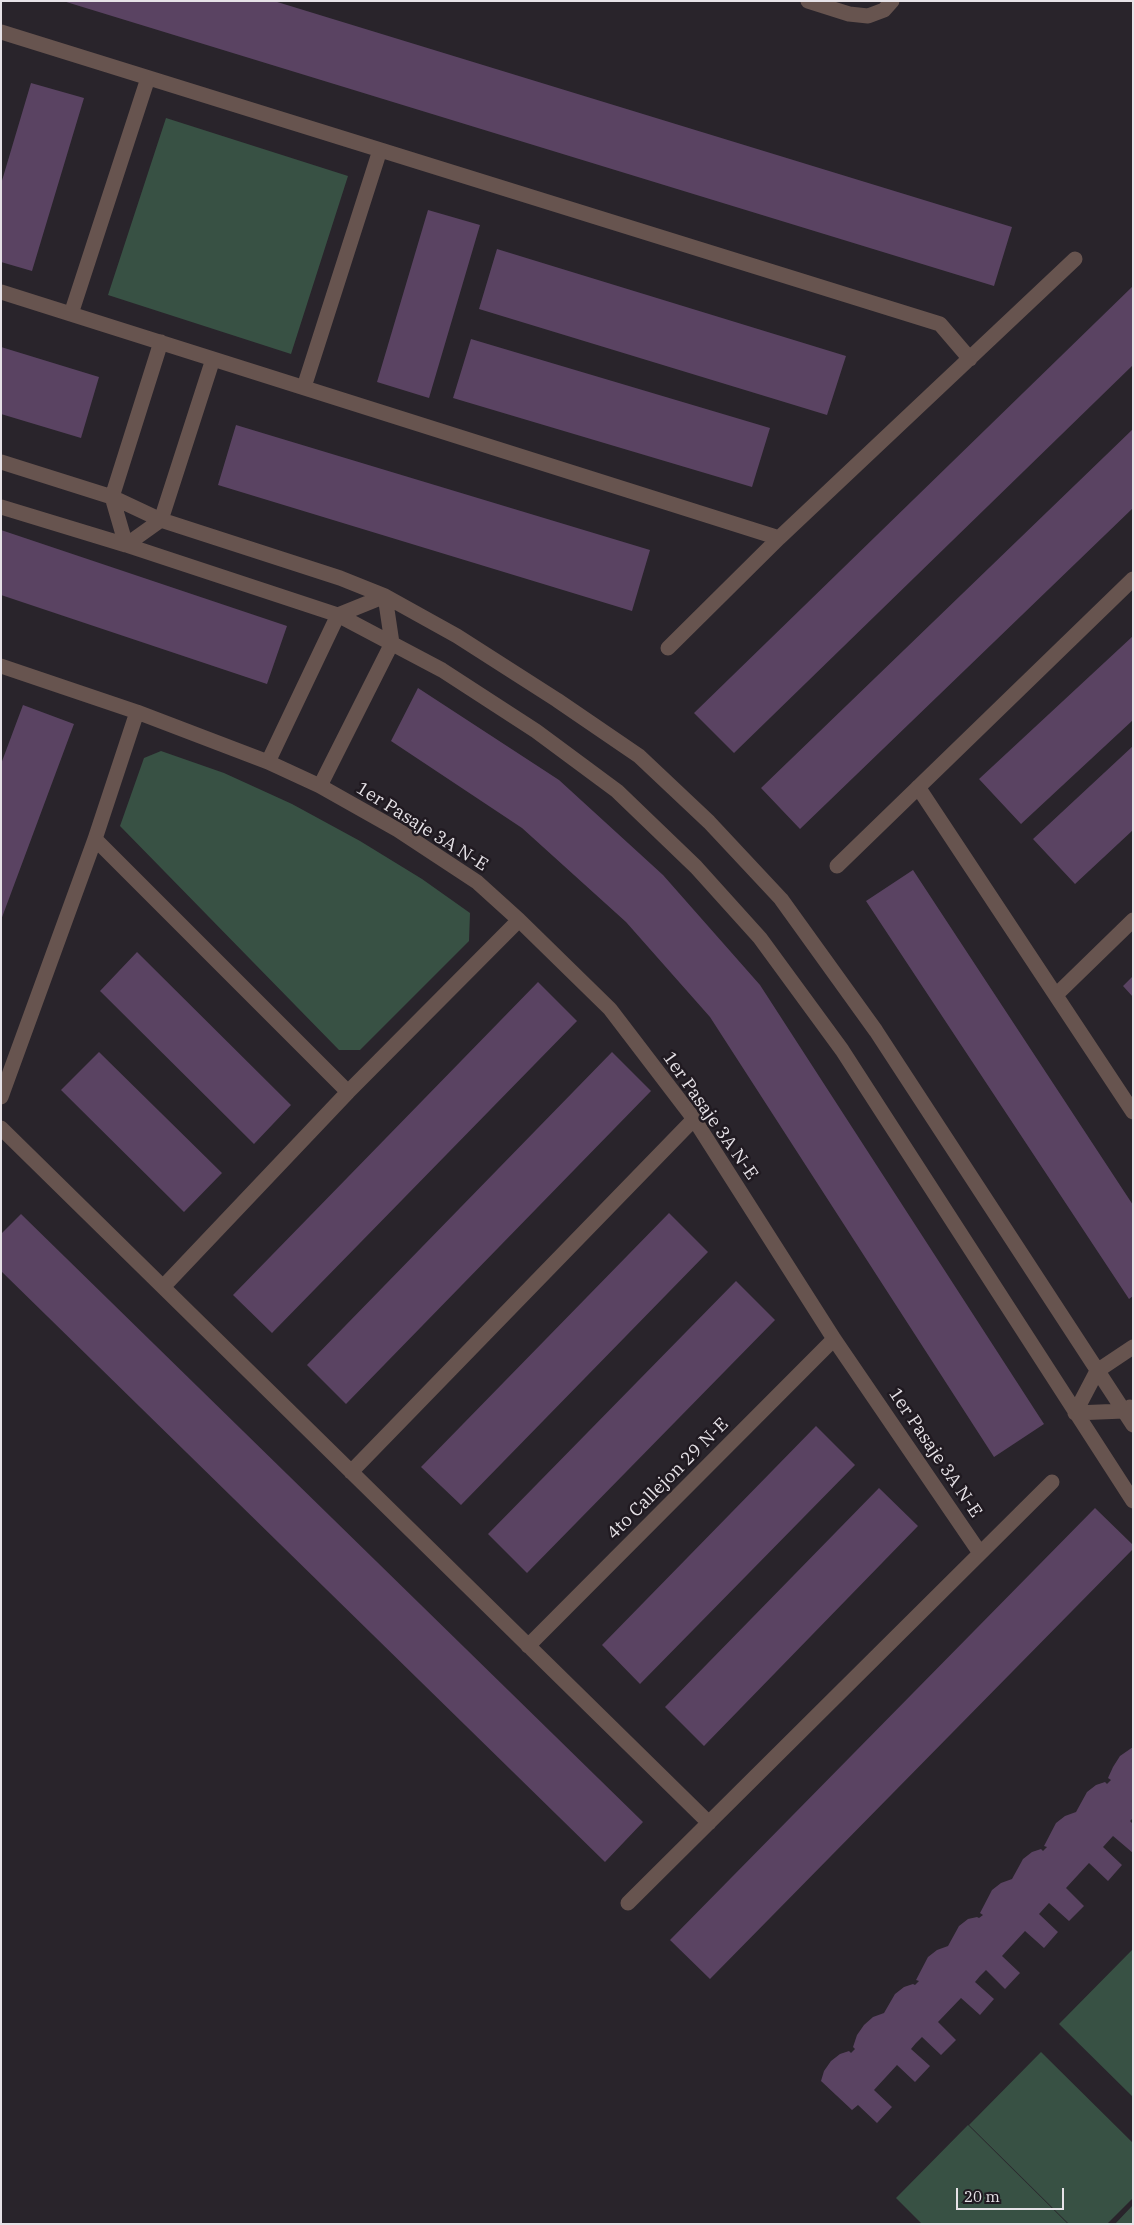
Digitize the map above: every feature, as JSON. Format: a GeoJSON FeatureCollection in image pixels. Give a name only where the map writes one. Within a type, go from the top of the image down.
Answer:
{"type":"FeatureCollection","features":[{"type":"Feature","properties":{"kind":"street"},"geometry":{"type":"LineString","coordinates":[[808,1],[850,14],[868,16],[884,10],[892,1]]}},
{"type":"Feature","properties":{"kind":"street"},"geometry":{"type":"LineString","coordinates":[[1,32],[940,324],[970,359]]}},
{"type":"Feature","properties":{"kind":"street"},"geometry":{"type":"LineString","coordinates":[[71,314],[148,78]]}},
{"type":"Feature","properties":{"kind":"street"},"geometry":{"type":"LineString","coordinates":[[304,387],[380,150]]}},
{"type":"Feature","properties":{"kind":"street"},"geometry":{"type":"LineString","coordinates":[[668,648],[779,538],[1075,259]]}},
{"type":"Feature","properties":{"kind":"street"},"geometry":{"type":"LineString","coordinates":[[1,292],[779,538]]}},
{"type":"Feature","properties":{"kind":"street"},"geometry":{"type":"LineString","coordinates":[[126,545],[112,496],[161,342]]}},
{"type":"Feature","properties":{"kind":"street"},"geometry":{"type":"LineString","coordinates":[[126,545],[162,520],[213,358]]}},
{"type":"Feature","properties":{"kind":"street"},"geometry":{"type":"LineString","coordinates":[[1,462],[112,496],[162,520],[340,578],[385,596],[465,641],[557,700],[638,756],[709,822],[781,899],[876,1031],[1097,1371],[1128,1408],[1133,1424]]}},
{"type":"Feature","properties":{"kind":"street"},"geometry":{"type":"LineString","coordinates":[[1,507],[126,545],[338,616],[442,670],[536,731],[618,791],[696,867],[760,938],[842,1050],[1133,1501]]}},
{"type":"Feature","properties":{"kind":"street"},"geometry":{"type":"LineString","coordinates":[[837,866],[1133,579]]}},
{"type":"Feature","properties":{"kind":"street"},"geometry":{"type":"LineString","coordinates":[[268,762],[338,616],[385,596]]}},
{"type":"Feature","properties":{"kind":"street"},"geometry":{"type":"LineString","coordinates":[[320,786],[392,643],[385,596]]}},
{"type":"Feature","properties":{"kind":"street","name":"1er Pasaje 3A N-E"},"geometry":{"type":"LineString","coordinates":[[1,666],[137,712],[268,762],[320,786],[398,830],[477,882],[519,920],[610,1009],[694,1119],[834,1340],[980,1553]]}},
{"type":"Feature","properties":{"kind":"street"},"geometry":{"type":"LineString","coordinates":[[1,1097],[95,839],[137,712]]}},
{"type":"Feature","properties":{"kind":"street"},"geometry":{"type":"LineString","coordinates":[[918,787],[1133,1112]]}},
{"type":"Feature","properties":{"kind":"street"},"geometry":{"type":"LineString","coordinates":[[95,839],[348,1092]]}},
{"type":"Feature","properties":{"kind":"street"},"geometry":{"type":"LineString","coordinates":[[163,1287],[348,1092],[519,920]]}},
{"type":"Feature","properties":{"kind":"street"},"geometry":{"type":"LineString","coordinates":[[1056,995],[1133,920]]}},
{"type":"Feature","properties":{"kind":"street"},"geometry":{"type":"LineString","coordinates":[[351,1472],[694,1119]]}},
{"type":"Feature","properties":{"kind":"street"},"geometry":{"type":"LineString","coordinates":[[1,1128],[709,1823]]}},
{"type":"Feature","properties":{"kind":"street","name":"4to Callejon 29 N-E"},"geometry":{"type":"LineString","coordinates":[[528,1646],[834,1340]]}},
{"type":"Feature","properties":{"kind":"street"},"geometry":{"type":"LineString","coordinates":[[1075,1413],[1097,1371],[1133,1347]]}},
{"type":"Feature","properties":{"kind":"street"},"geometry":{"type":"LineString","coordinates":[[1075,1413],[1128,1408]]}},
{"type":"Feature","properties":{"kind":"street"},"geometry":{"type":"LineString","coordinates":[[628,1903],[1052,1482]]}},
{"type":"Feature","properties":{"kind":"green space"},"geometry":{"type":"Polygon","coordinates":[[[166,118],[348,176],[291,354],[108,295],[166,118]]]}},
{"type":"Feature","properties":{"kind":"green space"},"geometry":{"type":"Polygon","coordinates":[[[161,751],[224,773],[292,804],[360,841],[422,879],[470,913],[469,941],[360,1050],[339,1050],[120,826],[144,758],[161,751]]]}},
{"type":"Feature","properties":{"kind":"green space"},"geometry":{"type":"Polygon","coordinates":[[[1133,1949],[1133,2097],[1059,2024],[1133,1949]]]}},
{"type":"Feature","properties":{"kind":"green space"},"geometry":{"type":"Polygon","coordinates":[[[1041,2052],[1133,2143],[1133,2198],[1107,2224],[1069,2224],[969,2125],[1041,2052]]]}},
{"type":"Feature","properties":{"kind":"green space"},"geometry":{"type":"Polygon","coordinates":[[[968,2125],[1068,2224],[922,2224],[896,2198],[968,2125]]]}},
{"type":"Feature","properties":{"kind":"green space"},"geometry":{"type":"Polygon","coordinates":[[[1133,2205],[1133,2224],[1115,2224],[1133,2205]]]}},
{"type":"Feature","properties":{"kind":"building"},"geometry":{"type":"Polygon","coordinates":[[[63,1],[274,1],[1012,227],[994,286],[63,1]]]}},
{"type":"Feature","properties":{"kind":"building"},"geometry":{"type":"Polygon","coordinates":[[[31,83],[84,98],[32,271],[1,262],[1,184],[31,83]]]}},
{"type":"Feature","properties":{"kind":"building"},"geometry":{"type":"Polygon","coordinates":[[[428,210],[480,225],[429,398],[377,382],[428,210]]]}},
{"type":"Feature","properties":{"kind":"building"},"geometry":{"type":"Polygon","coordinates":[[[497,249],[846,356],[827,415],[479,309],[497,249]]]}},
{"type":"Feature","properties":{"kind":"building"},"geometry":{"type":"Polygon","coordinates":[[[1133,286],[1133,365],[734,753],[694,713],[1133,286]]]}},
{"type":"Feature","properties":{"kind":"building"},"geometry":{"type":"Polygon","coordinates":[[[471,339],[770,428],[752,487],[453,398],[471,339]]]}},
{"type":"Feature","properties":{"kind":"building"},"geometry":{"type":"Polygon","coordinates":[[[1,347],[99,377],[81,438],[1,414],[1,347]]]}},
{"type":"Feature","properties":{"kind":"building"},"geometry":{"type":"Polygon","coordinates":[[[236,425],[650,550],[632,611],[218,485],[236,425]]]}},
{"type":"Feature","properties":{"kind":"building"},"geometry":{"type":"Polygon","coordinates":[[[1133,429],[1133,508],[800,829],[761,788],[1133,429]]]}},
{"type":"Feature","properties":{"kind":"building"},"geometry":{"type":"Polygon","coordinates":[[[1,530],[287,626],[267,684],[1,595],[1,530]]]}},
{"type":"Feature","properties":{"kind":"building"},"geometry":{"type":"Polygon","coordinates":[[[1133,636],[1133,720],[1021,824],[979,779],[1133,636]]]}},
{"type":"Feature","properties":{"kind":"building"},"geometry":{"type":"Polygon","coordinates":[[[418,688],[559,780],[663,875],[760,985],[1044,1424],[994,1457],[710,1017],[626,922],[522,828],[391,741],[418,688]]]}},
{"type":"Feature","properties":{"kind":"building"},"geometry":{"type":"Polygon","coordinates":[[[23,705],[74,724],[1,920],[1,764],[23,705]]]}},
{"type":"Feature","properties":{"kind":"building"},"geometry":{"type":"Polygon","coordinates":[[[1133,746],[1133,830],[1075,884],[1033,839],[1133,746]]]}},
{"type":"Feature","properties":{"kind":"building"},"geometry":{"type":"Polygon","coordinates":[[[913,870],[1133,1205],[1133,1296],[1129,1299],[866,901],[913,870]]]}},
{"type":"Feature","properties":{"kind":"building"},"geometry":{"type":"Polygon","coordinates":[[[137,952],[291,1105],[254,1144],[100,991],[137,952]]]}},
{"type":"Feature","properties":{"kind":"building"},"geometry":{"type":"Polygon","coordinates":[[[1133,976],[1133,997],[1123,986],[1133,976]]]}},
{"type":"Feature","properties":{"kind":"building"},"geometry":{"type":"Polygon","coordinates":[[[538,982],[577,1021],[272,1333],[233,1295],[538,982]]]}},
{"type":"Feature","properties":{"kind":"building"},"geometry":{"type":"Polygon","coordinates":[[[99,1052],[222,1173],[184,1212],[61,1090],[99,1052]]]}},
{"type":"Feature","properties":{"kind":"building"},"geometry":{"type":"Polygon","coordinates":[[[612,1052],[651,1091],[346,1404],[307,1365],[612,1052]]]}},
{"type":"Feature","properties":{"kind":"building"},"geometry":{"type":"Polygon","coordinates":[[[669,1213],[708,1252],[461,1505],[421,1467],[669,1213]]]}},
{"type":"Feature","properties":{"kind":"building"},"geometry":{"type":"Polygon","coordinates":[[[21,1214],[643,1822],[605,1862],[1,1271],[1,1234],[21,1214]]]}},
{"type":"Feature","properties":{"kind":"building"},"geometry":{"type":"Polygon","coordinates":[[[736,1281],[775,1320],[527,1573],[488,1534],[736,1281]]]}},
{"type":"Feature","properties":{"kind":"building"},"geometry":{"type":"Polygon","coordinates":[[[816,1426],[855,1465],[640,1684],[602,1645],[816,1426]]]}},
{"type":"Feature","properties":{"kind":"building"},"geometry":{"type":"Polygon","coordinates":[[[879,1488],[918,1526],[704,1746],[665,1707],[879,1488]]]}},
{"type":"Feature","properties":{"kind":"building"},"geometry":{"type":"Polygon","coordinates":[[[1095,1508],[1133,1545],[1133,1549],[710,1979],[670,1940],[1095,1508]]]}},
{"type":"Feature","properties":{"kind":"building"},"geometry":{"type":"Polygon","coordinates":[[[1133,1747],[1133,1818],[1130,1821],[1133,1824],[1133,1853],[1113,1836],[1103,1847],[1122,1865],[1108,1881],[1089,1863],[1066,1888],[1084,1906],[1069,1921],[1049,1903],[1039,1914],[1058,1932],[1044,1948],[1025,1931],[1002,1956],[1020,1973],[1005,1989],[986,1970],[975,1982],[994,1999],[980,2015],[961,1998],[938,2022],[956,2040],[941,2055],[922,2037],[916,2043],[911,2049],[930,2066],[915,2082],[897,2065],[874,2090],[892,2107],[877,2123],[858,2105],[852,2110],[821,2081],[824,2071],[831,2061],[840,2054],[849,2051],[851,2053],[855,2049],[853,2047],[857,2035],[864,2025],[873,2017],[884,2013],[895,1994],[904,1987],[915,1985],[919,1981],[916,1980],[928,1957],[937,1950],[948,1946],[959,1926],[968,1919],[979,1918],[983,1915],[980,1913],[992,1890],[1001,1883],[1012,1879],[1023,1859],[1032,1852],[1041,1849],[1043,1851],[1047,1847],[1044,1846],[1056,1823],[1065,1816],[1076,1812],[1087,1792],[1096,1785],[1105,1782],[1107,1784],[1111,1780],[1108,1778],[1120,1756],[1133,1747]]]}}]}
